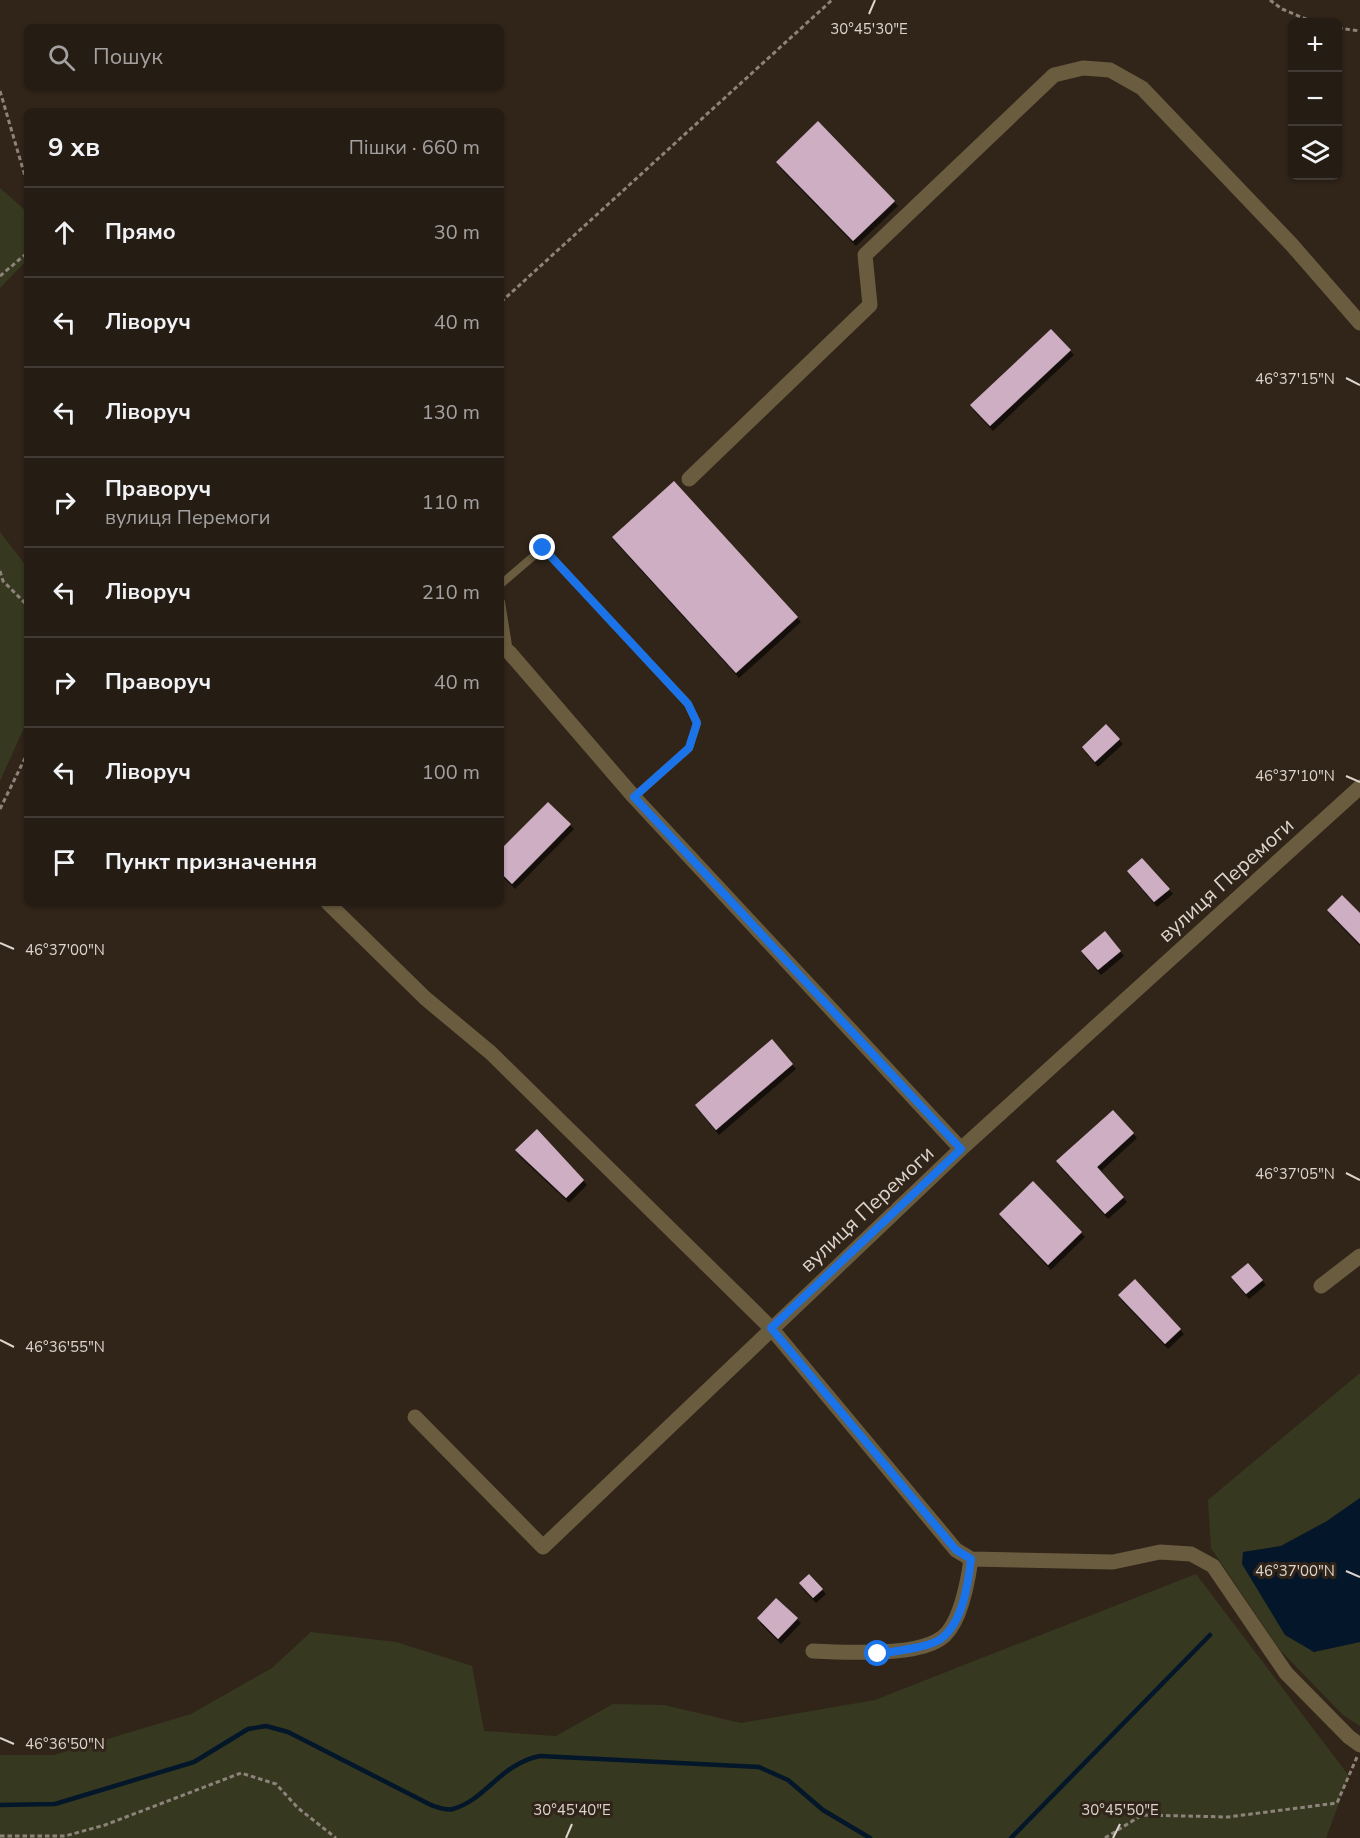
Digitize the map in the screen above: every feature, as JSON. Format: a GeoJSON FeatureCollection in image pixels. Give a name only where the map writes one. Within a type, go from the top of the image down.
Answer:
{"type":"FeatureCollection","features":[{"type":"Feature","properties":{"kind":"street"},"geometry":{"type":"LineString","coordinates":[[689,479],[870,305],[865,255],[1054,75],[1083,68],[1110,70],[1142,88],[1277,228],[1360,322]]}},
{"type":"Feature","properties":{"kind":"street"},"geometry":{"type":"LineString","coordinates":[[509,652],[634,797],[961,1149]]}},
{"type":"Feature","properties":{"kind":"street","name":"вулиця Перемоги"},"geometry":{"type":"LineString","coordinates":[[414,1417],[543,1546],[961,1149],[1360,787]]}},
{"type":"Feature","properties":{"kind":"street"},"geometry":{"type":"LineString","coordinates":[[331,906],[424,998],[491,1053],[771,1328],[956,1550],[971,1559],[1113,1562],[1160,1552],[1191,1554],[1213,1566],[1286,1673],[1349,1737],[1360,1745]]}},
{"type":"Feature","properties":{"kind":"street"},"geometry":{"type":"LineString","coordinates":[[1321,1286],[1360,1256]]}},
{"type":"Feature","properties":{"kind":"street"},"geometry":{"type":"LineString","coordinates":[[813,1651],[878,1654],[941,1639],[953,1624],[968,1585],[971,1559]]}},
{"type":"Feature","properties":{"kind":"lane"},"geometry":{"type":"LineString","coordinates":[[504,581],[543,548],[688,704],[697,723],[689,748],[634,797]]}},
{"type":"Feature","properties":{"kind":"lane"},"geometry":{"type":"LineString","coordinates":[[504,621],[509,652]]}},
{"type":"Feature","properties":{"kind":"path"},"geometry":{"type":"LineString","coordinates":[[504,299],[832,0]]}},
{"type":"Feature","properties":{"kind":"path"},"geometry":{"type":"LineString","coordinates":[[1270,0],[1282,9],[1303,18]]}},
{"type":"Feature","properties":{"kind":"path"},"geometry":{"type":"LineString","coordinates":[[1342,29],[1360,31]]}},
{"type":"Feature","properties":{"kind":"path"},"geometry":{"type":"LineString","coordinates":[[0,91],[24,173]]}},
{"type":"Feature","properties":{"kind":"path"},"geometry":{"type":"LineString","coordinates":[[0,276],[24,256]]}},
{"type":"Feature","properties":{"kind":"path"},"geometry":{"type":"LineString","coordinates":[[0,571],[3,581],[24,602]]}},
{"type":"Feature","properties":{"kind":"path"},"geometry":{"type":"LineString","coordinates":[[0,809],[24,760]]}},
{"type":"Feature","properties":{"kind":"path"},"geometry":{"type":"LineString","coordinates":[[1105,1838],[1142,1815],[1228,1817],[1337,1803],[1360,1750]]}},
{"type":"Feature","properties":{"kind":"path"},"geometry":{"type":"LineString","coordinates":[[0,1836],[65,1836],[105,1825],[241,1773],[276,1784],[297,1808],[336,1838]]}},
{"type":"Feature","properties":{"kind":"green space"},"geometry":{"type":"Polygon","coordinates":[[[0,188],[24,209],[24,263],[0,288],[0,188]]]}},
{"type":"Feature","properties":{"kind":"green space"},"geometry":{"type":"Polygon","coordinates":[[[0,532],[24,563],[24,728],[0,781],[0,532]]]}},
{"type":"Feature","properties":{"kind":"green space"},"geometry":{"type":"Polygon","coordinates":[[[1360,1373],[1360,1498],[1327,1521],[1281,1546],[1244,1552],[1314,1651],[1360,1642],[1360,1726],[1343,1715],[1280,1650],[1211,1548],[1208,1500],[1360,1373]]]}},
{"type":"Feature","properties":{"kind":"green space"},"geometry":{"type":"Polygon","coordinates":[[[1196,1574],[1349,1776],[1326,1838],[0,1838],[0,1755],[54,1755],[191,1714],[272,1668],[311,1632],[396,1642],[472,1666],[484,1731],[556,1736],[613,1704],[664,1705],[741,1723],[875,1700],[1196,1574]]]}},
{"type":"Feature","properties":{"kind":"water"},"geometry":{"type":"Polygon","coordinates":[[[1360,1498],[1360,1642],[1314,1652],[1285,1635],[1242,1564],[1243,1552],[1281,1546],[1327,1521],[1360,1498]]]}},
{"type":"Feature","properties":{"kind":"building"},"geometry":{"type":"Polygon","coordinates":[[[818,121],[895,201],[853,241],[776,162],[818,121]]]}},
{"type":"Feature","properties":{"kind":"building"},"geometry":{"type":"Polygon","coordinates":[[[1051,329],[1071,350],[990,426],[970,405],[1051,329]]]}},
{"type":"Feature","properties":{"kind":"building"},"geometry":{"type":"Polygon","coordinates":[[[674,481],[798,617],[736,673],[612,537],[674,481]]]}},
{"type":"Feature","properties":{"kind":"building"},"geometry":{"type":"Polygon","coordinates":[[[1106,724],[1120,739],[1095,762],[1082,747],[1106,724]]]}},
{"type":"Feature","properties":{"kind":"building"},"geometry":{"type":"Polygon","coordinates":[[[548,802],[571,824],[512,884],[504,876],[504,846],[548,802]]]}},
{"type":"Feature","properties":{"kind":"building"},"geometry":{"type":"Polygon","coordinates":[[[1142,858],[1170,889],[1154,902],[1127,871],[1142,858]]]}},
{"type":"Feature","properties":{"kind":"building"},"geometry":{"type":"Polygon","coordinates":[[[1342,895],[1360,913],[1360,944],[1327,910],[1342,895]]]}},
{"type":"Feature","properties":{"kind":"building"},"geometry":{"type":"Polygon","coordinates":[[[1105,931],[1121,951],[1098,970],[1081,951],[1105,931]]]}},
{"type":"Feature","properties":{"kind":"building"},"geometry":{"type":"Polygon","coordinates":[[[772,1039],[793,1064],[716,1130],[695,1105],[772,1039]]]}},
{"type":"Feature","properties":{"kind":"building"},"geometry":{"type":"Polygon","coordinates":[[[1113,1110],[1134,1133],[1097,1167],[1124,1197],[1105,1214],[1056,1161],[1113,1110]]]}},
{"type":"Feature","properties":{"kind":"building"},"geometry":{"type":"Polygon","coordinates":[[[537,1129],[584,1180],[566,1198],[515,1150],[537,1129]]]}},
{"type":"Feature","properties":{"kind":"building"},"geometry":{"type":"Polygon","coordinates":[[[1033,1181],[1082,1232],[1048,1265],[999,1214],[1033,1181]]]}},
{"type":"Feature","properties":{"kind":"building"},"geometry":{"type":"Polygon","coordinates":[[[1248,1263],[1263,1280],[1246,1294],[1231,1277],[1248,1263]]]}},
{"type":"Feature","properties":{"kind":"building"},"geometry":{"type":"Polygon","coordinates":[[[1135,1279],[1181,1329],[1165,1344],[1118,1295],[1135,1279]]]}},
{"type":"Feature","properties":{"kind":"building"},"geometry":{"type":"Polygon","coordinates":[[[809,1574],[823,1589],[813,1598],[799,1583],[809,1574]]]}},
{"type":"Feature","properties":{"kind":"building"},"geometry":{"type":"Polygon","coordinates":[[[776,1598],[798,1618],[778,1639],[757,1618],[776,1598]]]}},
{"type":"Feature","properties":{"kind":"waterway"},"geometry":{"type":"LineString","coordinates":[[1011,1838],[1210,1635]]}},
{"type":"Feature","properties":{"kind":"waterway"},"geometry":{"type":"LineString","coordinates":[[0,1805],[55,1804],[194,1762],[248,1729],[266,1726],[288,1732],[431,1805],[448,1810],[475,1798],[514,1766],[540,1756],[759,1767],[788,1780],[823,1810],[870,1838]]}},
{"type":"Feature","properties":{"kind":"route"},"geometry":{"type":"LineString","coordinates":[[543,548],[688,704],[697,723],[689,748],[634,797],[961,1149],[771,1328],[956,1550],[971,1559],[968,1585],[953,1624],[941,1639],[878,1654]]}}]}
